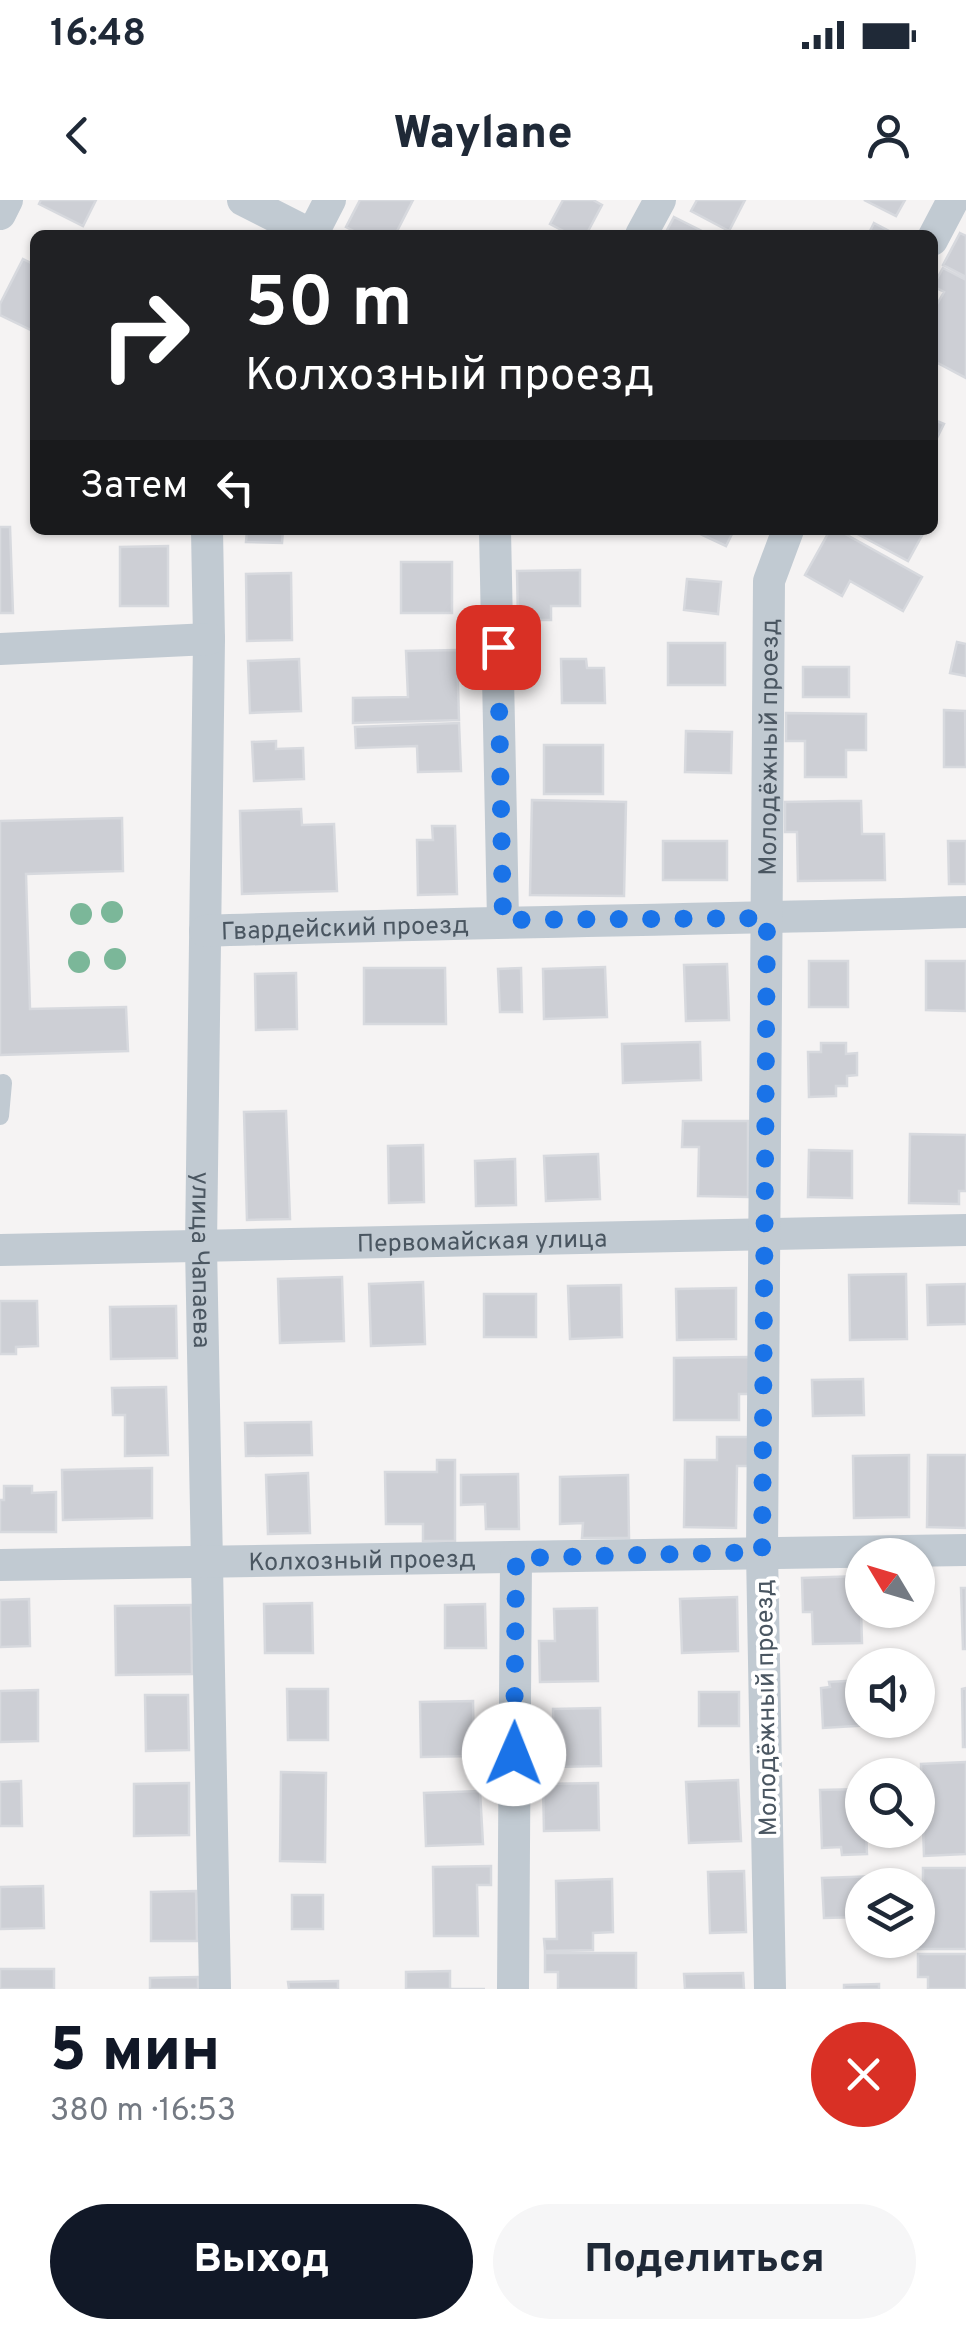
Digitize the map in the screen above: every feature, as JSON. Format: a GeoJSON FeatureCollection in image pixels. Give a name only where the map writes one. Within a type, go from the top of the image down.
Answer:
{"type":"FeatureCollection","features":[{"type":"Feature","properties":{"kind":"street"},"geometry":{"type":"LineString","coordinates":[[0,214],[7,200]]}},
{"type":"Feature","properties":{"kind":"street"},"geometry":{"type":"LineString","coordinates":[[243,200],[302,230]]}},
{"type":"Feature","properties":{"kind":"street"},"geometry":{"type":"LineString","coordinates":[[315,230],[330,200]]}},
{"type":"Feature","properties":{"kind":"street"},"geometry":{"type":"LineString","coordinates":[[644,230],[660,200]]}},
{"type":"Feature","properties":{"kind":"street"},"geometry":{"type":"LineString","coordinates":[[938,230],[954,200]]}},
{"type":"Feature","properties":{"kind":"street","name":"улица Чапаева"},"geometry":{"type":"LineString","coordinates":[[207,535],[210,639],[201,1246],[216,1989]]}},
{"type":"Feature","properties":{"kind":"street"},"geometry":{"type":"LineString","coordinates":[[495,535],[503,920]]}},
{"type":"Feature","properties":{"kind":"street","name":"Молодёжный проезд"},"geometry":{"type":"LineString","coordinates":[[770,1989],[762,1552],[769,581],[786,535]]}},
{"type":"Feature","properties":{"kind":"street"},"geometry":{"type":"LineString","coordinates":[[0,648],[210,639]]}},
{"type":"Feature","properties":{"kind":"street","name":"Гвардейский проезд"},"geometry":{"type":"LineString","coordinates":[[206,931],[503,920],[966,912]]}},
{"type":"Feature","properties":{"kind":"street","name":"Первомайская улица"},"geometry":{"type":"LineString","coordinates":[[0,1250],[966,1230]]}},
{"type":"Feature","properties":{"kind":"street","name":"Колхозный проезд"},"geometry":{"type":"LineString","coordinates":[[0,1565],[966,1550]]}},
{"type":"Feature","properties":{"kind":"street"},"geometry":{"type":"LineString","coordinates":[[512,1989],[516,1558]]}},
{"type":"Feature","properties":{"kind":"lane"},"geometry":{"type":"LineString","coordinates":[[0,1116],[2,1083]]}},
{"type":"Feature","properties":{"kind":"building"},"geometry":{"type":"Polygon","coordinates":[[[41,200],[96,200],[83,226],[39,204],[41,200]]]}},
{"type":"Feature","properties":{"kind":"building"},"geometry":{"type":"Polygon","coordinates":[[[360,200],[413,200],[398,230],[346,227],[360,200]]]}},
{"type":"Feature","properties":{"kind":"building"},"geometry":{"type":"Polygon","coordinates":[[[563,200],[593,200],[602,205],[589,230],[561,230],[550,224],[563,200]]]}},
{"type":"Feature","properties":{"kind":"building"},"geometry":{"type":"Polygon","coordinates":[[[697,200],[745,200],[730,230],[691,211],[697,200]]]}},
{"type":"Feature","properties":{"kind":"building"},"geometry":{"type":"Polygon","coordinates":[[[864,200],[905,200],[896,216],[864,200]]]}},
{"type":"Feature","properties":{"kind":"building"},"geometry":{"type":"Polygon","coordinates":[[[674,217],[700,230],[667,230],[674,217]]]}},
{"type":"Feature","properties":{"kind":"building"},"geometry":{"type":"Polygon","coordinates":[[[960,233],[966,236],[966,277],[943,265],[960,233]]]}},
{"type":"Feature","properties":{"kind":"building"},"geometry":{"type":"Polygon","coordinates":[[[23,259],[30,262],[30,330],[0,315],[0,304],[23,259]]]}},
{"type":"Feature","properties":{"kind":"building"},"geometry":{"type":"Polygon","coordinates":[[[943,268],[966,280],[966,378],[938,363],[938,302],[944,292],[938,289],[943,268]]]}},
{"type":"Feature","properties":{"kind":"building"},"geometry":{"type":"Polygon","coordinates":[[[0,527],[10,527],[13,613],[0,613],[0,527]]]}},
{"type":"Feature","properties":{"kind":"building"},"geometry":{"type":"Polygon","coordinates":[[[247,535],[283,535],[282,543],[246,542],[247,535]]]}},
{"type":"Feature","properties":{"kind":"building"},"geometry":{"type":"Polygon","coordinates":[[[703,535],[732,535],[726,546],[703,535]]]}},
{"type":"Feature","properties":{"kind":"building"},"geometry":{"type":"Polygon","coordinates":[[[827,535],[847,535],[922,577],[903,611],[850,581],[842,596],[805,575],[827,535]]]}},
{"type":"Feature","properties":{"kind":"building"},"geometry":{"type":"Polygon","coordinates":[[[859,535],[922,535],[908,561],[859,535]]]}},
{"type":"Feature","properties":{"kind":"building"},"geometry":{"type":"Polygon","coordinates":[[[168,546],[168,606],[120,606],[120,547],[168,546]]]}},
{"type":"Feature","properties":{"kind":"building"},"geometry":{"type":"Polygon","coordinates":[[[401,562],[452,562],[452,613],[401,613],[401,562]]]}},
{"type":"Feature","properties":{"kind":"building"},"geometry":{"type":"Polygon","coordinates":[[[580,570],[580,606],[551,606],[551,620],[518,620],[517,571],[580,570]]]}},
{"type":"Feature","properties":{"kind":"building"},"geometry":{"type":"Polygon","coordinates":[[[291,573],[292,640],[247,641],[246,574],[291,573]]]}},
{"type":"Feature","properties":{"kind":"building"},"geometry":{"type":"Polygon","coordinates":[[[687,579],[721,582],[718,614],[684,610],[687,579]]]}},
{"type":"Feature","properties":{"kind":"building"},"geometry":{"type":"Polygon","coordinates":[[[957,642],[966,644],[966,676],[950,673],[957,642]]]}},
{"type":"Feature","properties":{"kind":"building"},"geometry":{"type":"Polygon","coordinates":[[[668,643],[725,643],[725,685],[668,685],[668,643]]]}},
{"type":"Feature","properties":{"kind":"building"},"geometry":{"type":"Polygon","coordinates":[[[457,650],[459,720],[353,723],[353,698],[408,697],[406,651],[457,650]]]}},
{"type":"Feature","properties":{"kind":"building"},"geometry":{"type":"Polygon","coordinates":[[[299,659],[301,711],[250,713],[248,661],[299,659]]]}},
{"type":"Feature","properties":{"kind":"building"},"geometry":{"type":"Polygon","coordinates":[[[561,659],[586,659],[587,668],[604,668],[605,703],[562,703],[561,659]]]}},
{"type":"Feature","properties":{"kind":"building"},"geometry":{"type":"Polygon","coordinates":[[[803,667],[849,667],[849,697],[803,697],[803,667]]]}},
{"type":"Feature","properties":{"kind":"building"},"geometry":{"type":"Polygon","coordinates":[[[944,710],[965,711],[966,767],[944,767],[944,710]]]}},
{"type":"Feature","properties":{"kind":"building"},"geometry":{"type":"Polygon","coordinates":[[[786,713],[866,714],[866,750],[846,750],[846,777],[805,777],[805,741],[786,741],[786,713]]]}},
{"type":"Feature","properties":{"kind":"building"},"geometry":{"type":"Polygon","coordinates":[[[459,723],[461,771],[418,772],[417,746],[356,748],[355,727],[459,723]]]}},
{"type":"Feature","properties":{"kind":"building"},"geometry":{"type":"Polygon","coordinates":[[[686,731],[732,732],[731,773],[685,772],[686,731]]]}},
{"type":"Feature","properties":{"kind":"building"},"geometry":{"type":"Polygon","coordinates":[[[276,741],[276,749],[303,748],[304,779],[254,781],[252,742],[276,741]]]}},
{"type":"Feature","properties":{"kind":"building"},"geometry":{"type":"Polygon","coordinates":[[[544,745],[603,745],[603,794],[544,794],[544,745]]]}},
{"type":"Feature","properties":{"kind":"building"},"geometry":{"type":"Polygon","coordinates":[[[532,800],[626,802],[624,896],[530,895],[532,800]]]}},
{"type":"Feature","properties":{"kind":"building"},"geometry":{"type":"Polygon","coordinates":[[[861,801],[862,834],[884,834],[885,880],[798,881],[797,832],[785,832],[785,802],[861,801]]]}},
{"type":"Feature","properties":{"kind":"building"},"geometry":{"type":"Polygon","coordinates":[[[301,809],[302,825],[334,824],[337,891],[242,894],[240,811],[301,809]]]}},
{"type":"Feature","properties":{"kind":"building"},"geometry":{"type":"Polygon","coordinates":[[[122,818],[123,871],[26,874],[30,1009],[126,1007],[128,1051],[0,1055],[0,821],[122,818]]]}},
{"type":"Feature","properties":{"kind":"building"},"geometry":{"type":"Polygon","coordinates":[[[432,826],[455,826],[457,894],[418,895],[417,840],[433,840],[432,826]]]}},
{"type":"Feature","properties":{"kind":"building"},"geometry":{"type":"Polygon","coordinates":[[[663,841],[727,841],[727,880],[663,880],[663,841]]]}},
{"type":"Feature","properties":{"kind":"building"},"geometry":{"type":"Polygon","coordinates":[[[948,841],[966,841],[966,884],[949,884],[948,841]]]}},
{"type":"Feature","properties":{"kind":"building"},"geometry":{"type":"Polygon","coordinates":[[[809,961],[848,961],[848,1007],[809,1007],[809,961]]]}},
{"type":"Feature","properties":{"kind":"building"},"geometry":{"type":"Polygon","coordinates":[[[926,961],[966,961],[966,1011],[926,1010],[926,961]]]}},
{"type":"Feature","properties":{"kind":"building"},"geometry":{"type":"Polygon","coordinates":[[[727,964],[729,1020],[686,1021],[684,965],[727,964]]]}},
{"type":"Feature","properties":{"kind":"building"},"geometry":{"type":"Polygon","coordinates":[[[605,967],[607,1017],[544,1019],[543,969],[605,967]]]}},
{"type":"Feature","properties":{"kind":"building"},"geometry":{"type":"Polygon","coordinates":[[[364,968],[445,968],[446,1024],[364,1024],[364,968]]]}},
{"type":"Feature","properties":{"kind":"building"},"geometry":{"type":"Polygon","coordinates":[[[521,968],[522,1012],[500,1012],[498,969],[521,968]]]}},
{"type":"Feature","properties":{"kind":"building"},"geometry":{"type":"Polygon","coordinates":[[[296,973],[297,1029],[256,1030],[255,974],[296,973]]]}},
{"type":"Feature","properties":{"kind":"building"},"geometry":{"type":"Polygon","coordinates":[[[700,1042],[701,1080],[623,1083],[622,1044],[700,1042]]]}},
{"type":"Feature","properties":{"kind":"building"},"geometry":{"type":"Polygon","coordinates":[[[821,1043],[846,1043],[846,1054],[857,1053],[857,1075],[847,1076],[847,1086],[836,1086],[836,1096],[809,1097],[808,1052],[821,1052],[821,1043]]]}},
{"type":"Feature","properties":{"kind":"building"},"geometry":{"type":"Polygon","coordinates":[[[286,1111],[290,1219],[247,1220],[244,1112],[286,1111]]]}},
{"type":"Feature","properties":{"kind":"building"},"geometry":{"type":"Polygon","coordinates":[[[683,1121],[748,1121],[748,1197],[698,1196],[699,1147],[682,1147],[683,1121]]]}},
{"type":"Feature","properties":{"kind":"building"},"geometry":{"type":"Polygon","coordinates":[[[910,1134],[966,1135],[966,1191],[959,1191],[959,1204],[909,1203],[910,1134]]]}},
{"type":"Feature","properties":{"kind":"building"},"geometry":{"type":"Polygon","coordinates":[[[423,1145],[424,1202],[389,1203],[388,1146],[423,1145]]]}},
{"type":"Feature","properties":{"kind":"building"},"geometry":{"type":"Polygon","coordinates":[[[809,1150],[852,1151],[852,1198],[808,1197],[809,1150]]]}},
{"type":"Feature","properties":{"kind":"building"},"geometry":{"type":"Polygon","coordinates":[[[598,1154],[600,1199],[546,1201],[544,1156],[598,1154]]]}},
{"type":"Feature","properties":{"kind":"building"},"geometry":{"type":"Polygon","coordinates":[[[515,1159],[516,1205],[476,1206],[475,1161],[515,1159]]]}},
{"type":"Feature","properties":{"kind":"building"},"geometry":{"type":"Polygon","coordinates":[[[906,1274],[907,1339],[850,1340],[849,1275],[906,1274]]]}},
{"type":"Feature","properties":{"kind":"building"},"geometry":{"type":"Polygon","coordinates":[[[342,1277],[344,1341],[280,1343],[278,1279],[342,1277]]]}},
{"type":"Feature","properties":{"kind":"building"},"geometry":{"type":"Polygon","coordinates":[[[423,1282],[425,1344],[371,1346],[369,1284],[423,1282]]]}},
{"type":"Feature","properties":{"kind":"building"},"geometry":{"type":"Polygon","coordinates":[[[966,1284],[966,1324],[928,1325],[927,1285],[966,1284]]]}},
{"type":"Feature","properties":{"kind":"building"},"geometry":{"type":"Polygon","coordinates":[[[621,1285],[622,1337],[570,1339],[568,1286],[621,1285]]]}},
{"type":"Feature","properties":{"kind":"building"},"geometry":{"type":"Polygon","coordinates":[[[736,1288],[736,1339],[677,1340],[676,1289],[736,1288]]]}},
{"type":"Feature","properties":{"kind":"building"},"geometry":{"type":"Polygon","coordinates":[[[484,1294],[536,1294],[536,1337],[484,1337],[484,1294]]]}},
{"type":"Feature","properties":{"kind":"building"},"geometry":{"type":"Polygon","coordinates":[[[0,1301],[37,1301],[38,1346],[16,1347],[16,1354],[0,1354],[0,1301]]]}},
{"type":"Feature","properties":{"kind":"building"},"geometry":{"type":"Polygon","coordinates":[[[176,1306],[177,1358],[111,1359],[110,1307],[176,1306]]]}},
{"type":"Feature","properties":{"kind":"building"},"geometry":{"type":"Polygon","coordinates":[[[749,1357],[750,1394],[739,1394],[739,1420],[674,1420],[674,1358],[749,1357]]]}},
{"type":"Feature","properties":{"kind":"building"},"geometry":{"type":"Polygon","coordinates":[[[863,1379],[864,1415],[813,1416],[812,1380],[863,1379]]]}},
{"type":"Feature","properties":{"kind":"building"},"geometry":{"type":"Polygon","coordinates":[[[166,1387],[168,1455],[125,1456],[125,1415],[113,1415],[112,1388],[166,1387]]]}},
{"type":"Feature","properties":{"kind":"building"},"geometry":{"type":"Polygon","coordinates":[[[311,1422],[312,1455],[246,1456],[245,1423],[311,1422]]]}},
{"type":"Feature","properties":{"kind":"building"},"geometry":{"type":"Polygon","coordinates":[[[717,1437],[753,1437],[752,1466],[737,1466],[736,1528],[684,1527],[685,1460],[717,1460],[717,1437]]]}},
{"type":"Feature","properties":{"kind":"building"},"geometry":{"type":"Polygon","coordinates":[[[909,1455],[909,1517],[854,1518],[853,1456],[909,1455]]]}},
{"type":"Feature","properties":{"kind":"building"},"geometry":{"type":"Polygon","coordinates":[[[928,1455],[966,1455],[966,1528],[927,1527],[928,1455]]]}},
{"type":"Feature","properties":{"kind":"building"},"geometry":{"type":"Polygon","coordinates":[[[437,1460],[455,1460],[455,1541],[423,1541],[423,1524],[386,1524],[385,1472],[437,1472],[437,1460]]]}},
{"type":"Feature","properties":{"kind":"building"},"geometry":{"type":"Polygon","coordinates":[[[152,1468],[152,1518],[63,1520],[62,1470],[152,1468]]]}},
{"type":"Feature","properties":{"kind":"building"},"geometry":{"type":"Polygon","coordinates":[[[308,1473],[310,1533],[268,1534],[266,1475],[308,1473]]]}},
{"type":"Feature","properties":{"kind":"building"},"geometry":{"type":"Polygon","coordinates":[[[518,1474],[519,1529],[486,1529],[485,1504],[461,1505],[461,1475],[518,1474]]]}},
{"type":"Feature","properties":{"kind":"building"},"geometry":{"type":"Polygon","coordinates":[[[628,1475],[629,1538],[582,1538],[583,1523],[560,1524],[560,1477],[628,1475]]]}},
{"type":"Feature","properties":{"kind":"building"},"geometry":{"type":"Polygon","coordinates":[[[4,1486],[32,1486],[32,1493],[56,1492],[56,1532],[0,1532],[4,1486]]]}},
{"type":"Feature","properties":{"kind":"building"},"geometry":{"type":"Polygon","coordinates":[[[845,1577],[845,1628],[862,1628],[862,1643],[813,1644],[812,1612],[803,1612],[802,1578],[845,1577]]]}},
{"type":"Feature","properties":{"kind":"building"},"geometry":{"type":"Polygon","coordinates":[[[961,1588],[966,1588],[966,1649],[963,1649],[961,1588]]]}},
{"type":"Feature","properties":{"kind":"building"},"geometry":{"type":"Polygon","coordinates":[[[737,1597],[738,1651],[682,1653],[680,1599],[737,1597]]]}},
{"type":"Feature","properties":{"kind":"building"},"geometry":{"type":"Polygon","coordinates":[[[29,1599],[30,1646],[0,1647],[0,1600],[29,1599]]]}},
{"type":"Feature","properties":{"kind":"building"},"geometry":{"type":"Polygon","coordinates":[[[312,1603],[313,1653],[265,1653],[264,1604],[312,1603]]]}},
{"type":"Feature","properties":{"kind":"building"},"geometry":{"type":"Polygon","coordinates":[[[485,1604],[486,1648],[445,1648],[445,1605],[485,1604]]]}},
{"type":"Feature","properties":{"kind":"building"},"geometry":{"type":"Polygon","coordinates":[[[191,1605],[192,1674],[116,1675],[115,1606],[191,1605]]]}},
{"type":"Feature","properties":{"kind":"building"},"geometry":{"type":"Polygon","coordinates":[[[597,1608],[598,1681],[540,1682],[539,1641],[555,1641],[554,1609],[597,1608]]]}},
{"type":"Feature","properties":{"kind":"building"},"geometry":{"type":"Polygon","coordinates":[[[845,1681],[845,1727],[823,1728],[821,1688],[830,1687],[829,1682],[845,1681]]]}},
{"type":"Feature","properties":{"kind":"building"},"geometry":{"type":"Polygon","coordinates":[[[966,1688],[966,1747],[963,1747],[962,1689],[966,1688]]]}},
{"type":"Feature","properties":{"kind":"building"},"geometry":{"type":"Polygon","coordinates":[[[287,1689],[328,1689],[328,1740],[288,1740],[287,1689]]]}},
{"type":"Feature","properties":{"kind":"building"},"geometry":{"type":"Polygon","coordinates":[[[38,1690],[38,1741],[0,1742],[0,1691],[38,1690]]]}},
{"type":"Feature","properties":{"kind":"building"},"geometry":{"type":"Polygon","coordinates":[[[699,1692],[739,1692],[739,1726],[699,1726],[699,1692]]]}},
{"type":"Feature","properties":{"kind":"building"},"geometry":{"type":"Polygon","coordinates":[[[145,1695],[188,1695],[189,1750],[146,1751],[145,1695]]]}},
{"type":"Feature","properties":{"kind":"building"},"geometry":{"type":"Polygon","coordinates":[[[473,1701],[474,1756],[421,1757],[420,1702],[473,1701]]]}},
{"type":"Feature","properties":{"kind":"building"},"geometry":{"type":"Polygon","coordinates":[[[600,1708],[601,1766],[554,1767],[553,1709],[600,1708]]]}},
{"type":"Feature","properties":{"kind":"building"},"geometry":{"type":"Polygon","coordinates":[[[966,1762],[966,1854],[924,1856],[924,1848],[935,1848],[935,1763],[966,1762]]]}},
{"type":"Feature","properties":{"kind":"building"},"geometry":{"type":"Polygon","coordinates":[[[281,1772],[326,1773],[325,1862],[280,1861],[281,1772]]]}},
{"type":"Feature","properties":{"kind":"building"},"geometry":{"type":"Polygon","coordinates":[[[738,1780],[741,1841],[689,1843],[686,1782],[738,1780]]]}},
{"type":"Feature","properties":{"kind":"building"},"geometry":{"type":"Polygon","coordinates":[[[21,1781],[22,1826],[0,1826],[0,1782],[21,1781]]]}},
{"type":"Feature","properties":{"kind":"building"},"geometry":{"type":"Polygon","coordinates":[[[189,1783],[189,1835],[134,1836],[134,1784],[189,1783]]]}},
{"type":"Feature","properties":{"kind":"building"},"geometry":{"type":"Polygon","coordinates":[[[598,1783],[599,1830],[544,1831],[543,1784],[598,1783]]]}},
{"type":"Feature","properties":{"kind":"building"},"geometry":{"type":"Polygon","coordinates":[[[845,1789],[845,1848],[867,1848],[867,1854],[842,1855],[841,1847],[822,1848],[820,1790],[845,1789]]]}},
{"type":"Feature","properties":{"kind":"building"},"geometry":{"type":"Polygon","coordinates":[[[480,1791],[483,1844],[426,1846],[424,1793],[480,1791]]]}},
{"type":"Feature","properties":{"kind":"building"},"geometry":{"type":"Polygon","coordinates":[[[491,1866],[491,1885],[477,1885],[478,1936],[434,1936],[433,1867],[491,1866]]]}},
{"type":"Feature","properties":{"kind":"building"},"geometry":{"type":"Polygon","coordinates":[[[935,1868],[966,1868],[966,1949],[935,1949],[935,1868]]]}},
{"type":"Feature","properties":{"kind":"building"},"geometry":{"type":"Polygon","coordinates":[[[744,1871],[746,1932],[710,1933],[708,1872],[744,1871]]]}},
{"type":"Feature","properties":{"kind":"building"},"geometry":{"type":"Polygon","coordinates":[[[845,1877],[845,1917],[824,1918],[822,1878],[845,1877]]]}},
{"type":"Feature","properties":{"kind":"building"},"geometry":{"type":"Polygon","coordinates":[[[612,1879],[613,1932],[593,1933],[593,1950],[545,1951],[544,1939],[557,1939],[556,1881],[612,1879]]]}},
{"type":"Feature","properties":{"kind":"building"},"geometry":{"type":"Polygon","coordinates":[[[43,1886],[44,1928],[0,1929],[0,1887],[43,1886]]]}},
{"type":"Feature","properties":{"kind":"building"},"geometry":{"type":"Polygon","coordinates":[[[196,1891],[197,1941],[151,1941],[151,1892],[196,1891]]]}},
{"type":"Feature","properties":{"kind":"building"},"geometry":{"type":"Polygon","coordinates":[[[292,1895],[323,1895],[323,1929],[292,1929],[292,1895]]]}},
{"type":"Feature","properties":{"kind":"building"},"geometry":{"type":"Polygon","coordinates":[[[545,1953],[636,1953],[636,1989],[558,1989],[558,1972],[545,1972],[545,1953]]]}},
{"type":"Feature","properties":{"kind":"building"},"geometry":{"type":"Polygon","coordinates":[[[966,1954],[966,1989],[928,1989],[928,1977],[918,1977],[918,1958],[966,1954]]]}},
{"type":"Feature","properties":{"kind":"building"},"geometry":{"type":"Polygon","coordinates":[[[0,1969],[54,1969],[54,1989],[0,1989],[0,1969]]]}},
{"type":"Feature","properties":{"kind":"building"},"geometry":{"type":"Polygon","coordinates":[[[450,1971],[450,1989],[406,1989],[406,1972],[450,1971]]]}},
{"type":"Feature","properties":{"kind":"building"},"geometry":{"type":"Polygon","coordinates":[[[743,1973],[744,1989],[685,1989],[684,1974],[743,1973]]]}},
{"type":"Feature","properties":{"kind":"building"},"geometry":{"type":"Polygon","coordinates":[[[198,1977],[198,1989],[150,1989],[150,1978],[198,1977]]]}},
{"type":"Feature","properties":{"kind":"building"},"geometry":{"type":"Polygon","coordinates":[[[338,1981],[338,1989],[289,1989],[288,1982],[338,1981]]]}},
{"type":"Feature","properties":{"kind":"building"},"geometry":{"type":"Polygon","coordinates":[[[879,1984],[879,1989],[844,1989],[844,1985],[879,1984]]]}},
{"type":"Feature","properties":{"kind":"route"},"geometry":{"type":"LineString","coordinates":[[498,647],[503,920],[767,918],[762,1552],[516,1558],[514,1754]]}}]}
